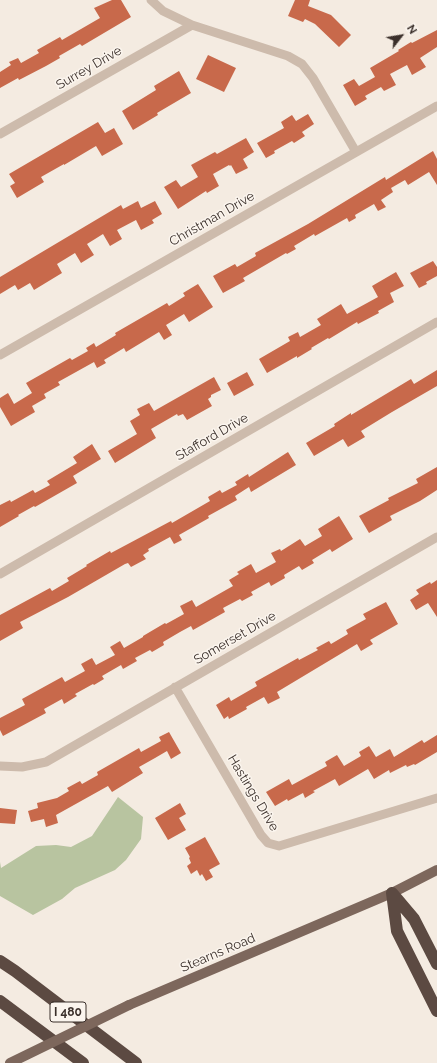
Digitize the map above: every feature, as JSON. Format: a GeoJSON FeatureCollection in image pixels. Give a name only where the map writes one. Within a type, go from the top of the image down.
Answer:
{"type":"FeatureCollection","features":[{"type":"Feature","properties":{"kind":"highway"},"geometry":{"type":"LineString","coordinates":[[392,892],[414,919],[437,964]]}},
{"type":"Feature","properties":{"kind":"highway"},"geometry":{"type":"LineString","coordinates":[[392,892],[397,931],[437,1011]]}},
{"type":"Feature","properties":{"kind":"highway","name":"I 480"},"geometry":{"type":"LineString","coordinates":[[0,961],[136,1063]]}},
{"type":"Feature","properties":{"kind":"highway","name":"I 480"},"geometry":{"type":"LineString","coordinates":[[0,1002],[83,1063]]}},
{"type":"Feature","properties":{"kind":"main road","name":"Stearns Road"},"geometry":{"type":"LineString","coordinates":[[10,1063],[129,1005],[392,892],[437,870]]}},
{"type":"Feature","properties":{"kind":"street"},"geometry":{"type":"LineString","coordinates":[[151,0],[163,11],[192,25],[288,56],[302,64],[313,78],[356,152]]}},
{"type":"Feature","properties":{"kind":"street","name":"Surrey Drive"},"geometry":{"type":"LineString","coordinates":[[0,134],[192,25]]}},
{"type":"Feature","properties":{"kind":"street","name":"Christman Drive"},"geometry":{"type":"LineString","coordinates":[[0,355],[437,106]]}},
{"type":"Feature","properties":{"kind":"street","name":"Stafford Drive"},"geometry":{"type":"LineString","coordinates":[[0,574],[437,322]]}},
{"type":"Feature","properties":{"kind":"street","name":"Somerset Drive"},"geometry":{"type":"LineString","coordinates":[[0,766],[22,767],[46,762],[437,537]]}},
{"type":"Feature","properties":{"kind":"street","name":"Hastings Drive"},"geometry":{"type":"LineString","coordinates":[[175,687],[261,835],[268,843],[279,846],[437,798]]}},
{"type":"Feature","properties":{"kind":"green space"},"geometry":{"type":"Polygon","coordinates":[[[118,797],[143,817],[141,839],[126,860],[115,870],[75,888],[62,899],[33,915],[0,896],[0,862],[1,868],[36,846],[56,845],[71,847],[92,836],[118,797]]]}},
{"type":"Feature","properties":{"kind":"building"},"geometry":{"type":"Polygon","coordinates":[[[112,0],[121,0],[131,17],[82,46],[80,44],[59,56],[60,58],[46,66],[19,80],[18,78],[0,88],[0,72],[11,65],[9,62],[18,58],[21,63],[39,53],[37,50],[60,37],[62,40],[100,18],[94,8],[112,0]]]}},
{"type":"Feature","properties":{"kind":"building"},"geometry":{"type":"Polygon","coordinates":[[[295,0],[310,0],[308,6],[331,15],[351,35],[339,47],[315,24],[305,19],[303,22],[288,16],[295,0]]]}},
{"type":"Feature","properties":{"kind":"building"},"geometry":{"type":"Polygon","coordinates":[[[437,30],[437,47],[420,58],[426,67],[412,75],[407,65],[390,74],[396,85],[384,91],[381,87],[365,96],[367,99],[355,106],[343,85],[354,79],[359,86],[375,77],[370,68],[411,42],[412,43],[437,30]]]}},
{"type":"Feature","properties":{"kind":"building"},"geometry":{"type":"Polygon","coordinates":[[[208,55],[236,68],[224,92],[196,79],[208,55]]]}},
{"type":"Feature","properties":{"kind":"building"},"geometry":{"type":"Polygon","coordinates":[[[179,71],[191,93],[157,113],[158,115],[133,130],[122,111],[156,90],[154,86],[179,71]]]}},
{"type":"Feature","properties":{"kind":"building"},"geometry":{"type":"Polygon","coordinates":[[[308,114],[314,124],[302,132],[305,136],[294,143],[292,141],[274,151],[275,153],[266,158],[257,143],[284,128],[281,122],[292,115],[296,121],[308,114]]]}},
{"type":"Feature","properties":{"kind":"building"},"geometry":{"type":"Polygon","coordinates":[[[98,122],[105,133],[114,128],[123,144],[102,156],[96,146],[41,177],[44,182],[17,198],[10,186],[15,183],[9,174],[98,122]]]}},
{"type":"Feature","properties":{"kind":"building"},"geometry":{"type":"Polygon","coordinates":[[[246,138],[254,152],[243,159],[248,168],[236,174],[231,165],[229,165],[213,174],[219,186],[207,193],[206,191],[178,209],[164,187],[176,180],[181,187],[198,177],[191,165],[215,152],[217,154],[246,138]]]}},
{"type":"Feature","properties":{"kind":"building"},"geometry":{"type":"Polygon","coordinates":[[[433,151],[437,159],[437,185],[429,172],[408,185],[405,180],[391,188],[393,192],[381,200],[386,207],[378,211],[374,204],[355,215],[356,218],[349,222],[347,218],[315,236],[314,234],[294,246],[296,249],[287,254],[286,253],[243,278],[245,281],[223,293],[213,276],[235,264],[237,267],[256,256],[255,253],[308,224],[385,177],[386,180],[433,151]]]}},
{"type":"Feature","properties":{"kind":"building"},"geometry":{"type":"Polygon","coordinates":[[[138,201],[141,208],[155,201],[162,214],[152,220],[154,223],[141,230],[136,220],[117,230],[122,239],[110,246],[103,234],[87,244],[94,255],[81,263],[75,253],[57,264],[62,273],[34,290],[30,283],[18,290],[15,285],[0,294],[0,277],[121,205],[123,209],[138,201]]]}},
{"type":"Feature","properties":{"kind":"building"},"geometry":{"type":"Polygon","coordinates":[[[433,261],[437,267],[437,276],[419,288],[410,273],[433,261]]]}},
{"type":"Feature","properties":{"kind":"building"},"geometry":{"type":"Polygon","coordinates":[[[396,272],[404,286],[390,293],[394,302],[378,311],[379,313],[358,324],[357,322],[311,348],[312,349],[297,358],[297,356],[267,373],[259,359],[290,341],[288,337],[298,332],[300,337],[321,325],[317,319],[341,304],[347,314],[378,297],[372,286],[396,272]]]}},
{"type":"Feature","properties":{"kind":"building"},"geometry":{"type":"Polygon","coordinates":[[[198,284],[213,307],[189,322],[184,314],[166,325],[172,335],[164,340],[159,332],[126,352],[124,348],[104,360],[106,363],[97,368],[94,362],[58,382],[60,385],[44,394],[46,398],[32,406],[35,412],[11,426],[0,407],[0,398],[8,393],[14,404],[32,393],[26,383],[70,358],[72,360],[88,351],[86,348],[94,343],[96,347],[116,335],[115,333],[167,303],[169,306],[185,296],[183,293],[198,284]]]}},
{"type":"Feature","properties":{"kind":"building"},"geometry":{"type":"Polygon","coordinates":[[[437,370],[437,386],[361,431],[365,437],[348,447],[343,439],[314,456],[306,443],[335,426],[334,424],[351,413],[351,415],[411,379],[414,384],[437,370]]]}},
{"type":"Feature","properties":{"kind":"building"},"geometry":{"type":"Polygon","coordinates":[[[247,372],[254,385],[234,396],[227,383],[247,372]]]}},
{"type":"Feature","properties":{"kind":"building"},"geometry":{"type":"Polygon","coordinates":[[[214,377],[221,390],[211,395],[208,399],[212,406],[187,420],[183,414],[178,416],[177,414],[151,429],[156,438],[115,463],[108,451],[137,434],[130,421],[140,415],[137,409],[149,403],[154,411],[214,377]]]}},
{"type":"Feature","properties":{"kind":"building"},"geometry":{"type":"Polygon","coordinates":[[[92,444],[101,459],[73,476],[77,483],[18,515],[19,516],[0,527],[0,505],[10,500],[11,502],[33,490],[35,493],[50,485],[47,481],[77,463],[73,457],[92,444]]]}},
{"type":"Feature","properties":{"kind":"building"},"geometry":{"type":"Polygon","coordinates":[[[288,452],[296,465],[251,492],[249,487],[235,496],[237,500],[208,516],[209,518],[179,535],[182,540],[174,544],[170,537],[148,549],[149,551],[143,555],[146,559],[131,567],[128,563],[125,564],[68,597],[20,622],[23,628],[0,641],[0,615],[50,588],[52,591],[69,581],[67,578],[87,566],[86,565],[110,551],[111,553],[171,521],[172,523],[210,501],[208,497],[220,490],[222,493],[237,485],[235,482],[248,474],[249,477],[288,452]]]}},
{"type":"Feature","properties":{"kind":"building"},"geometry":{"type":"Polygon","coordinates":[[[437,467],[437,490],[420,501],[390,516],[392,520],[369,533],[359,516],[389,500],[388,498],[418,483],[416,479],[437,467]]]}},
{"type":"Feature","properties":{"kind":"building"},"geometry":{"type":"Polygon","coordinates":[[[339,516],[353,539],[332,552],[330,549],[312,560],[314,563],[302,570],[299,566],[284,575],[285,578],[271,586],[269,582],[251,592],[253,595],[242,601],[240,599],[223,608],[225,612],[193,630],[191,626],[180,632],[163,642],[164,645],[152,652],[150,650],[135,658],[137,661],[123,669],[121,665],[102,676],[104,679],[75,694],[77,696],[64,704],[62,699],[44,709],[46,713],[3,736],[0,730],[0,718],[25,705],[22,699],[62,677],[65,682],[85,671],[81,664],[92,658],[96,665],[115,655],[110,647],[120,641],[124,648],[165,623],[166,624],[184,614],[180,606],[192,600],[196,607],[233,586],[229,580],[239,574],[237,572],[251,564],[256,573],[276,562],[271,553],[280,549],[281,551],[300,539],[305,546],[322,536],[318,529],[339,516]]]}},
{"type":"Feature","properties":{"kind":"building"},"geometry":{"type":"Polygon","coordinates":[[[437,580],[437,617],[428,603],[416,610],[410,600],[419,594],[416,590],[430,582],[431,584],[437,580]]]}},
{"type":"Feature","properties":{"kind":"building"},"geometry":{"type":"Polygon","coordinates":[[[386,602],[398,624],[370,640],[373,644],[361,651],[357,644],[277,692],[280,698],[268,704],[264,697],[229,719],[228,716],[224,719],[216,705],[229,697],[231,701],[257,686],[255,682],[298,658],[299,660],[318,650],[316,648],[329,641],[331,644],[348,634],[346,630],[366,619],[363,614],[386,602]]]}},
{"type":"Feature","properties":{"kind":"building"},"geometry":{"type":"Polygon","coordinates":[[[169,732],[181,753],[171,759],[167,751],[139,767],[143,773],[112,792],[108,786],[56,815],[58,823],[46,827],[44,819],[31,822],[28,811],[38,808],[37,803],[57,798],[69,791],[67,788],[80,781],[82,784],[98,775],[97,772],[139,748],[141,752],[161,741],[159,737],[169,732]]]}},
{"type":"Feature","properties":{"kind":"building"},"geometry":{"type":"Polygon","coordinates":[[[437,735],[437,752],[415,765],[414,764],[407,767],[406,765],[390,773],[389,770],[374,779],[368,769],[339,786],[335,779],[313,791],[315,792],[305,798],[303,793],[288,801],[287,799],[275,806],[266,792],[289,779],[292,785],[327,766],[325,762],[337,755],[344,766],[361,756],[359,752],[369,746],[376,757],[390,749],[394,757],[422,740],[424,743],[437,735]]]}},
{"type":"Feature","properties":{"kind":"building"},"geometry":{"type":"Polygon","coordinates":[[[180,803],[186,814],[179,818],[186,830],[168,840],[155,818],[180,803]]]}},
{"type":"Feature","properties":{"kind":"building"},"geometry":{"type":"Polygon","coordinates":[[[0,808],[17,810],[15,824],[0,823],[0,808]]]}},
{"type":"Feature","properties":{"kind":"building"},"geometry":{"type":"Polygon","coordinates":[[[205,837],[220,864],[209,870],[213,877],[206,881],[202,874],[200,876],[197,870],[191,874],[187,866],[191,863],[190,857],[185,848],[205,837]]]}}]}
